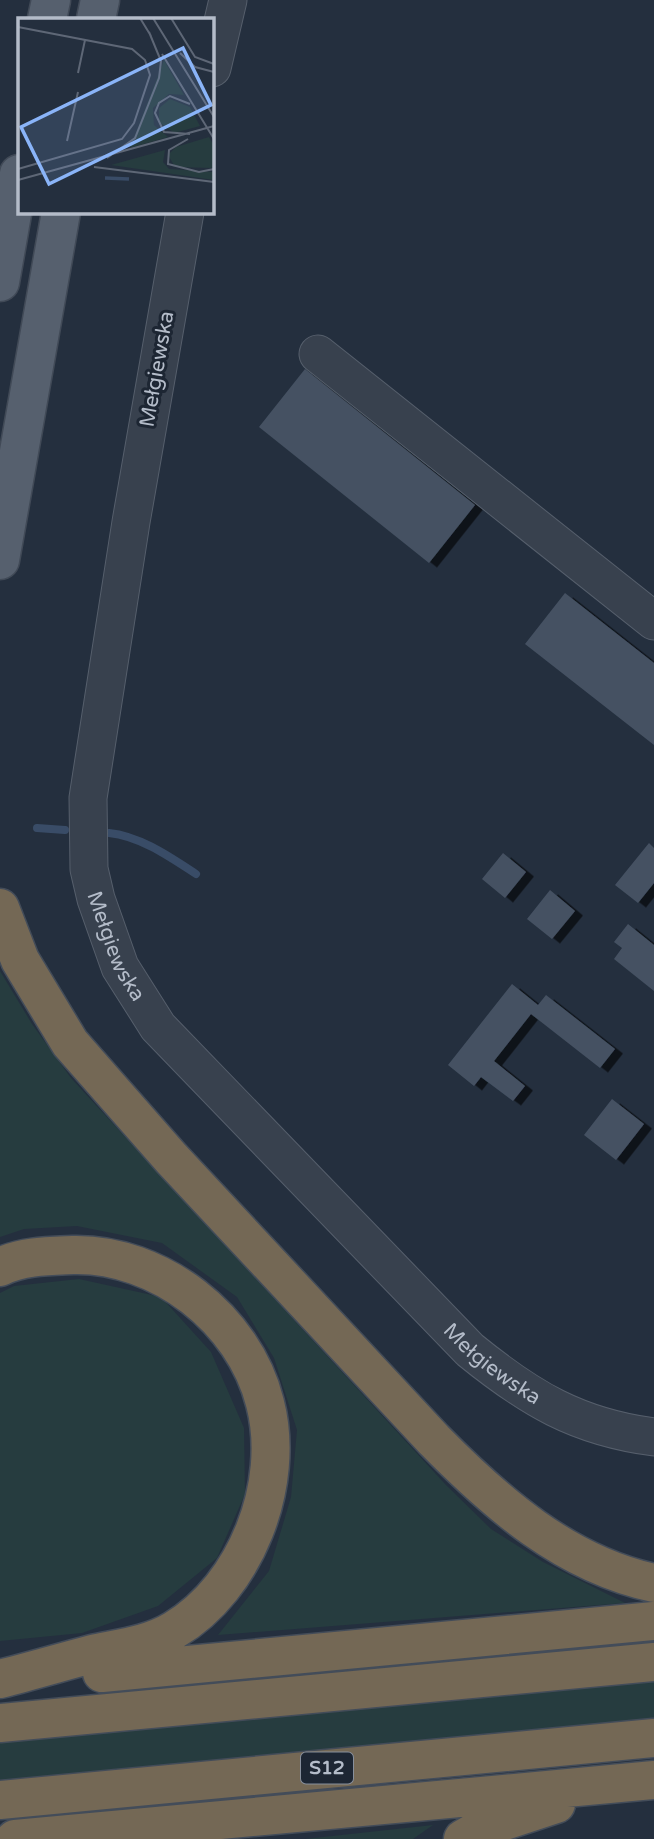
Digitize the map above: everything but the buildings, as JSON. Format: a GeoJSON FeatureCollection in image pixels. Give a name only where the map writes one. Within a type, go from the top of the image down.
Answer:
{"type":"FeatureCollection","features":[{"type":"Feature","properties":{"kind":"highway"},"geometry":{"type":"LineString","coordinates":[[0,908],[20,960],[70,1044],[171,1158],[442,1449],[478,1485],[559,1546],[626,1577],[654,1583]]}},
{"type":"Feature","properties":{"kind":"highway"},"geometry":{"type":"LineString","coordinates":[[0,1267],[43,1256],[97,1255],[144,1268],[179,1286],[209,1309],[235,1340],[254,1371],[266,1404],[269,1439],[266,1502],[256,1529],[240,1561],[222,1587],[197,1611],[173,1630],[141,1644],[0,1681]]}},
{"type":"Feature","properties":{"kind":"highway"},"geometry":{"type":"LineString","coordinates":[[0,1681],[654,1621]]}},
{"type":"Feature","properties":{"kind":"highway"},"geometry":{"type":"LineString","coordinates":[[0,1723],[654,1662]]}},
{"type":"Feature","properties":{"kind":"highway","name":"S12"},"geometry":{"type":"LineString","coordinates":[[0,1800],[654,1738]]}},
{"type":"Feature","properties":{"kind":"highway"},"geometry":{"type":"LineString","coordinates":[[15,1839],[638,1782]]}},
{"type":"Feature","properties":{"kind":"highway"},"geometry":{"type":"LineString","coordinates":[[463,1839],[480,1829],[638,1782]]}},
{"type":"Feature","properties":{"kind":"main road"},"geometry":{"type":"LineString","coordinates":[[47,18],[51,0]]}},
{"type":"Feature","properties":{"kind":"main road"},"geometry":{"type":"LineString","coordinates":[[96,18],[100,0]]}},
{"type":"Feature","properties":{"kind":"main road"},"geometry":{"type":"LineString","coordinates":[[0,282],[18,180]]}},
{"type":"Feature","properties":{"kind":"main road"},"geometry":{"type":"LineString","coordinates":[[0,560],[61,214]]}},
{"type":"Feature","properties":{"kind":"street"},"geometry":{"type":"LineString","coordinates":[[214,60],[228,0]]}},
{"type":"Feature","properties":{"kind":"street","name":"Mełgiewska"},"geometry":{"type":"LineString","coordinates":[[185,214],[131,522],[88,798],[89,869],[108,939],[133,992],[181,1054],[470,1350],[502,1376],[553,1409],[618,1433],[654,1437]]}},
{"type":"Feature","properties":{"kind":"street"},"geometry":{"type":"LineString","coordinates":[[317,354],[654,621]]}},
{"type":"Feature","properties":{"kind":"green space"},"geometry":{"type":"Polygon","coordinates":[[[0,971],[32,1024],[71,1078],[446,1485],[491,1529],[543,1562],[625,1603],[218,1635],[269,1571],[291,1497],[297,1430],[274,1358],[237,1297],[162,1243],[77,1226],[24,1229],[0,1237],[0,971]]]}},
{"type":"Feature","properties":{"kind":"green space"},"geometry":{"type":"Polygon","coordinates":[[[79,1279],[161,1297],[211,1352],[244,1428],[245,1494],[217,1558],[158,1606],[82,1633],[0,1641],[0,1293],[14,1286],[79,1279]]]}},
{"type":"Feature","properties":{"kind":"green space"},"geometry":{"type":"Polygon","coordinates":[[[654,1678],[654,1721],[0,1784],[0,1742],[654,1678]]]}},
{"type":"Feature","properties":{"kind":"green space"},"geometry":{"type":"Polygon","coordinates":[[[433,1825],[413,1839],[305,1839],[433,1825]]]}},
{"type":"Feature","properties":{"kind":"waterway"},"geometry":{"type":"LineString","coordinates":[[37,828],[65,830]]}},
{"type":"Feature","properties":{"kind":"waterway"},"geometry":{"type":"LineString","coordinates":[[109,833],[143,843],[196,874]]}}]}
